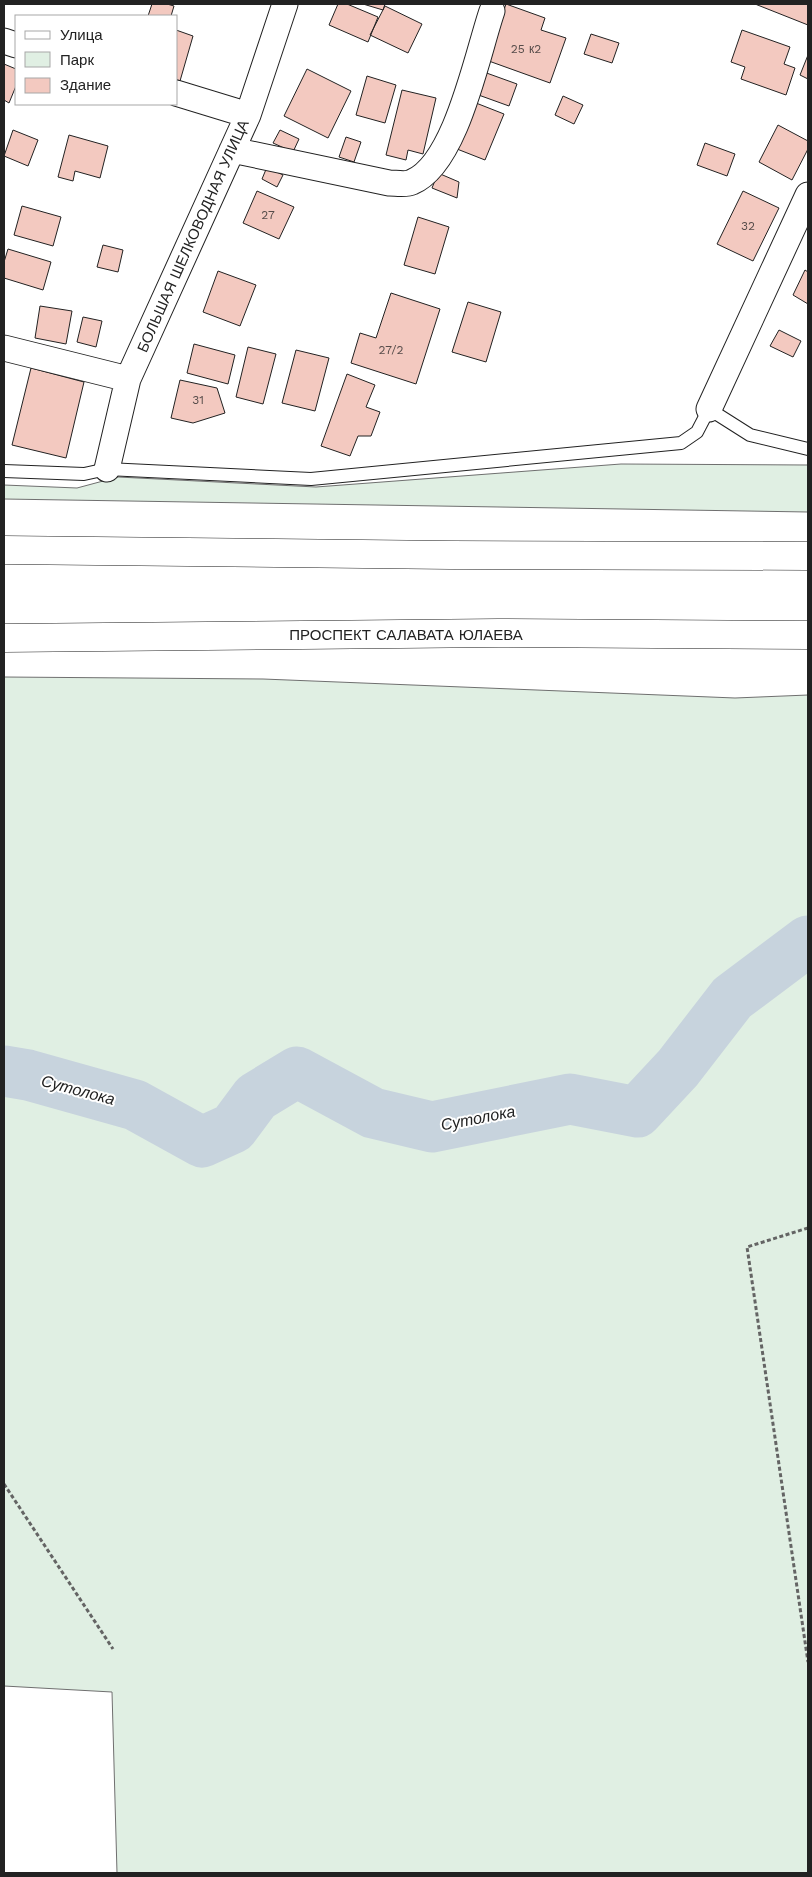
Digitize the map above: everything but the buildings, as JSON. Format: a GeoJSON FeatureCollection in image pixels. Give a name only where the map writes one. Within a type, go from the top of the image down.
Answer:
{"type":"FeatureCollection","features":[{"type":"Feature","properties":{"kind":"main road"},"geometry":{"type":"LineString","coordinates":[[4,550],[430,555],[808,556]]}},
{"type":"Feature","properties":{"kind":"main road","name":"ПРОСПЕКТ САЛАВАТА ЮЛАЕВА"},"geometry":{"type":"LineString","coordinates":[[4,638],[498,633],[808,635]]}},
{"type":"Feature","properties":{"kind":"street","name":"БОЛЬШАЯ ШЕЛКОВОДНАЯ УЛИЦА"},"geometry":{"type":"LineString","coordinates":[[107,469],[128,379],[248,115],[285,4]]}},
{"type":"Feature","properties":{"kind":"street"},"geometry":{"type":"LineString","coordinates":[[232,150],[389,183],[411,183],[430,170],[457,125],[492,12]]}},
{"type":"Feature","properties":{"kind":"street"},"geometry":{"type":"LineString","coordinates":[[178,94],[248,115]]}},
{"type":"Feature","properties":{"kind":"street"},"geometry":{"type":"LineString","coordinates":[[709,409],[808,195]]}},
{"type":"Feature","properties":{"kind":"street"},"geometry":{"type":"LineString","coordinates":[[4,348],[128,379]]}},
{"type":"Feature","properties":{"kind":"lane"},"geometry":{"type":"LineString","coordinates":[[4,471],[84,474],[107,469],[311,479],[681,443],[697,432],[709,409],[750,435],[808,449]]}},
{"type":"Feature","properties":{"kind":"path"},"geometry":{"type":"LineString","coordinates":[[808,1228],[747,1247],[808,1662]]}},
{"type":"Feature","properties":{"kind":"path"},"geometry":{"type":"LineString","coordinates":[[4,1484],[114,1649]]}},
{"type":"Feature","properties":{"kind":"green space"},"geometry":{"type":"Polygon","coordinates":[[[621,464],[808,465],[808,512],[4,499],[4,485],[77,488],[118,477],[316,487],[621,464]]]}},
{"type":"Feature","properties":{"kind":"green space"},"geometry":{"type":"Polygon","coordinates":[[[4,677],[263,679],[735,698],[808,695],[808,1873],[117,1873],[112,1692],[4,1686],[4,677]]]}},
{"type":"Feature","properties":{"kind":"waterway","name":"Сутолока"},"geometry":{"type":"LineString","coordinates":[[4,1071],[28,1075],[135,1105],[202,1142],[233,1128],[256,1097],[297,1072],[373,1113],[432,1127],[570,1099],[637,1112],[678,1068],[732,998],[808,941]]}}]}
